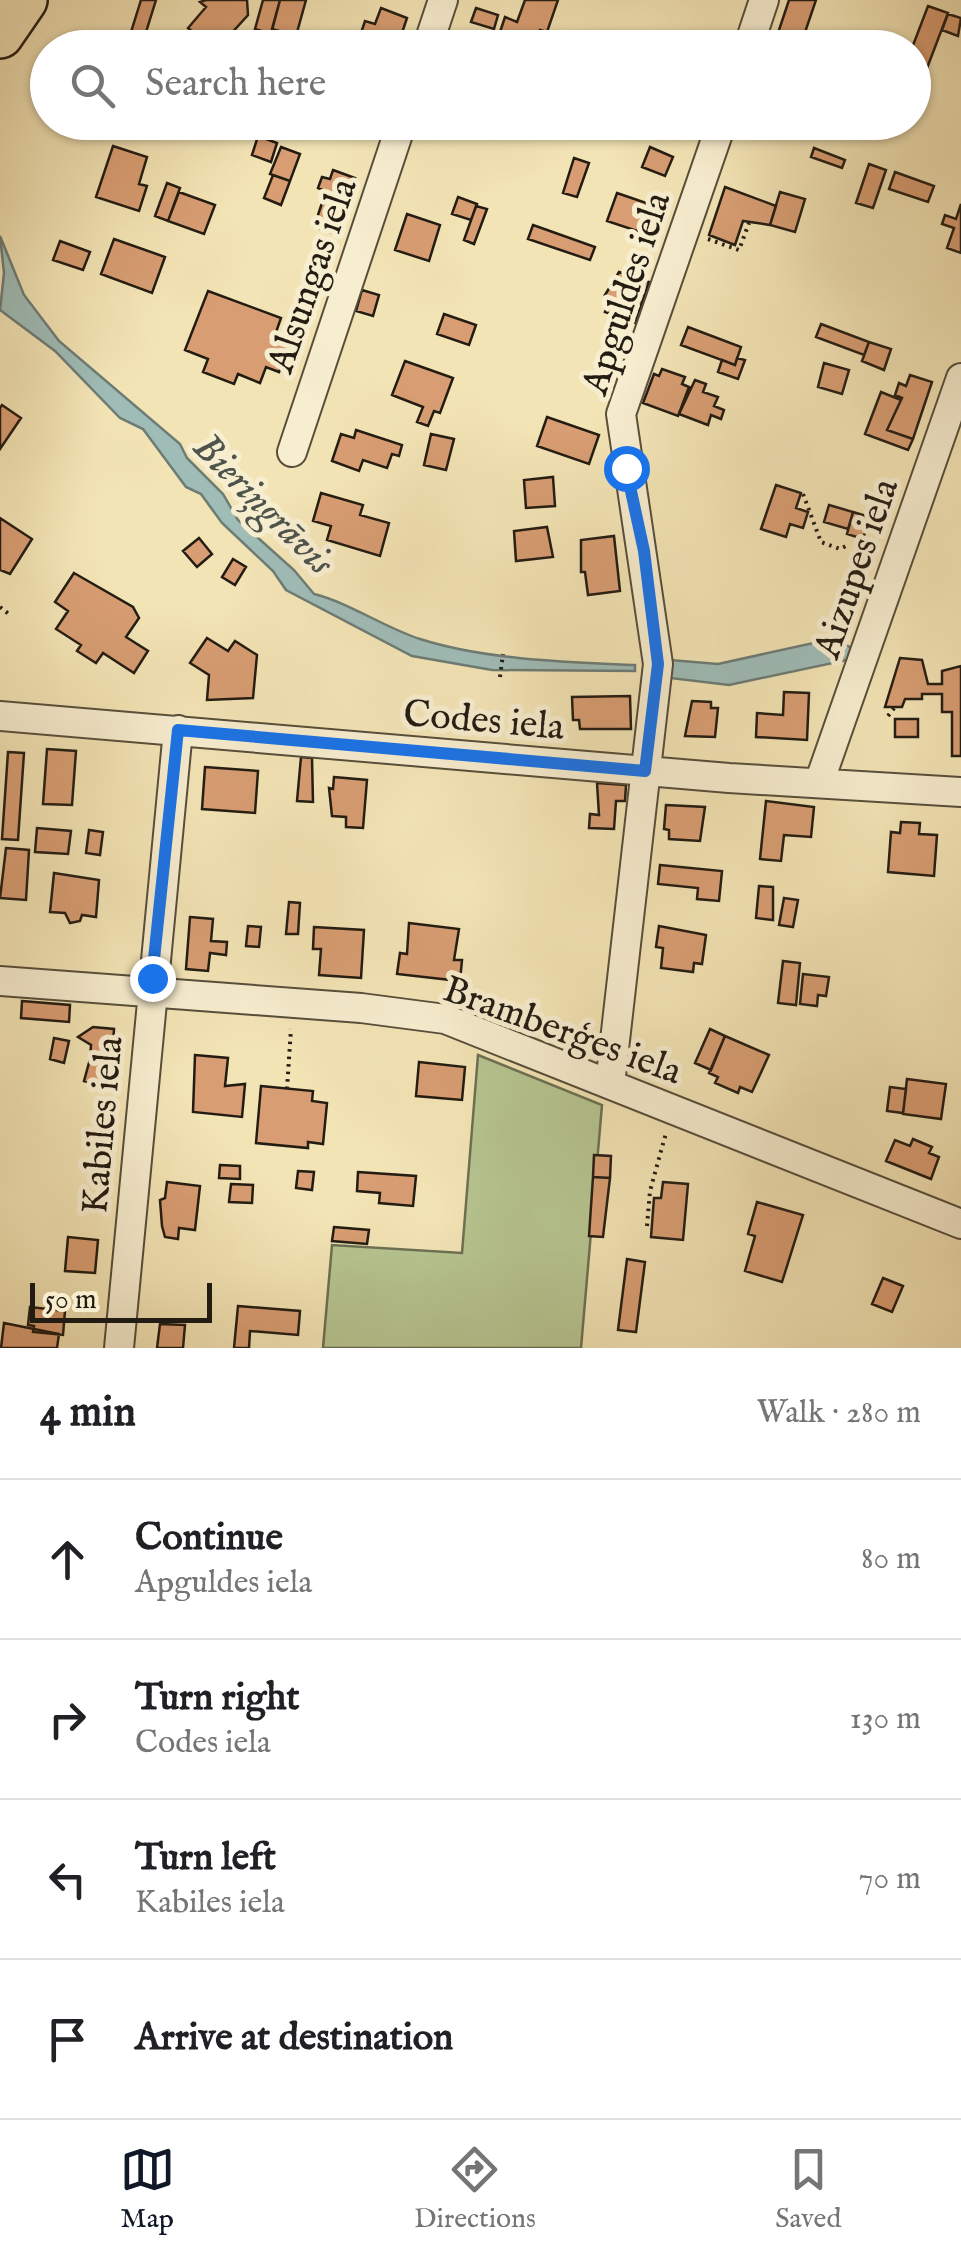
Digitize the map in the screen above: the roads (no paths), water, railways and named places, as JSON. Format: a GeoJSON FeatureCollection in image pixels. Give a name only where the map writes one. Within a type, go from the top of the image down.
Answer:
{"type":"FeatureCollection","features":[{"type":"Feature","properties":{"kind":"main road"},"geometry":{"type":"LineString","coordinates":[[0,35],[24,0]]}},
{"type":"Feature","properties":{"kind":"street"},"geometry":{"type":"LineString","coordinates":[[433,30],[443,0]]}},
{"type":"Feature","properties":{"kind":"street"},"geometry":{"type":"LineString","coordinates":[[754,30],[764,0]]}},
{"type":"Feature","properties":{"kind":"street","name":"Alsungas iela"},"geometry":{"type":"LineString","coordinates":[[292,452],[396,140]]}},
{"type":"Feature","properties":{"kind":"street","name":"Apguldes iela"},"geometry":{"type":"LineString","coordinates":[[610,1084],[658,664],[621,414],[716,140]]}},
{"type":"Feature","properties":{"kind":"street","name":"Aizupes iela"},"geometry":{"type":"LineString","coordinates":[[819,784],[961,378]]}},
{"type":"Feature","properties":{"kind":"street","name":"Codes iela"},"geometry":{"type":"LineString","coordinates":[[0,716],[645,771],[961,792]]}},
{"type":"Feature","properties":{"kind":"street","name":"Kabiles iela"},"geometry":{"type":"LineString","coordinates":[[119,1348],[178,730]]}},
{"type":"Feature","properties":{"kind":"street","name":"Bramberģes iela"},"geometry":{"type":"LineString","coordinates":[[0,981],[445,1019],[961,1224]]}},
{"type":"Feature","properties":{"kind":"water"},"geometry":{"type":"Polygon","coordinates":[[[0,236],[24,295],[59,341],[180,444],[187,458],[223,494],[238,520],[294,570],[314,594],[406,634],[445,646],[526,659],[635,665],[635,671],[492,670],[412,656],[286,590],[273,571],[222,523],[201,494],[186,487],[143,429],[120,418],[55,351],[0,310],[4,273],[0,236]]]}},
{"type":"Feature","properties":{"kind":"water"},"geometry":{"type":"Polygon","coordinates":[[[836,638],[851,648],[847,660],[729,685],[670,678],[671,660],[718,664],[836,638]]]}},
{"type":"Feature","properties":{"kind":"water label","name":"Bieriņgrāvis"},"geometry":{"type":"Point","coordinates":[265,503]}}]}
